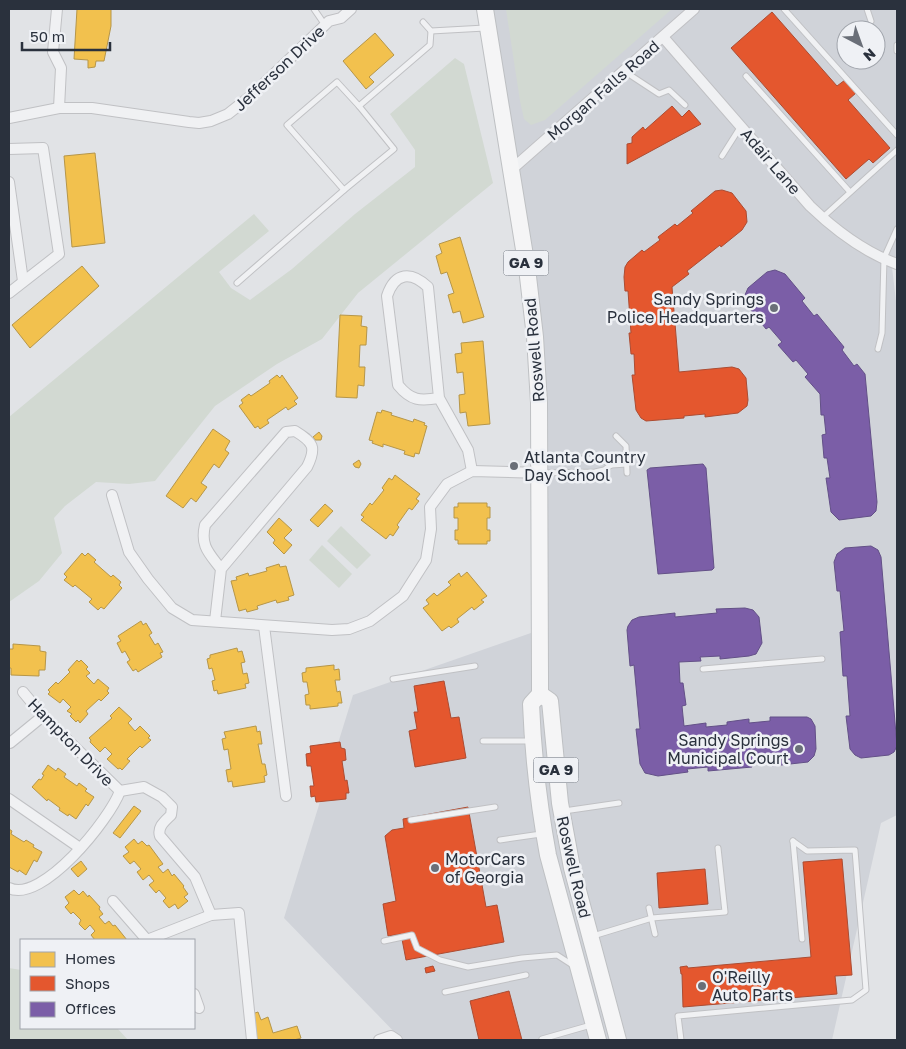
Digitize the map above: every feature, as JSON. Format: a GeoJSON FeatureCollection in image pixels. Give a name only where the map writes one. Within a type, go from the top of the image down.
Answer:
{"type":"FeatureCollection","features":[{"type":"Feature","properties":{"kind":"main road","name":"Roswell Road"},"geometry":{"type":"LineString","coordinates":[[484,9],[527,268],[535,336],[540,466],[540,694],[531,704],[533,741],[544,834],[598,1040]]}},
{"type":"Feature","properties":{"kind":"main road","name":"Roswell Road"},"geometry":{"type":"LineString","coordinates":[[540,694],[550,701],[561,811],[572,868],[618,1040]]}},
{"type":"Feature","properties":{"kind":"street"},"geometry":{"type":"LineString","coordinates":[[9,118],[59,108],[60,68],[53,52],[57,9]]}},
{"type":"Feature","properties":{"kind":"street","name":"Jefferson Drive"},"geometry":{"type":"LineString","coordinates":[[59,108],[92,108],[199,123],[228,114],[252,95],[327,23],[333,9]]}},
{"type":"Feature","properties":{"kind":"street","name":"Jefferson Drive"},"geometry":{"type":"LineString","coordinates":[[327,23],[341,18],[351,9]]}},
{"type":"Feature","properties":{"kind":"street","name":"Morgan Falls Road"},"geometry":{"type":"LineString","coordinates":[[511,170],[694,9]]}},
{"type":"Feature","properties":{"kind":"street","name":"Adair Lane"},"geometry":{"type":"LineString","coordinates":[[663,37],[810,206],[853,242],[897,264]]}},
{"type":"Feature","properties":{"kind":"street"},"geometry":{"type":"LineString","coordinates":[[9,149],[43,148],[59,254],[9,293]]}},
{"type":"Feature","properties":{"kind":"street"},"geometry":{"type":"LineString","coordinates":[[9,182],[23,281]]}},
{"type":"Feature","properties":{"kind":"street"},"geometry":{"type":"LineString","coordinates":[[439,398],[422,401],[403,392],[398,385],[387,296],[394,282],[406,275],[415,277],[428,287],[439,398],[468,450],[472,471]]}},
{"type":"Feature","properties":{"kind":"street"},"geometry":{"type":"LineString","coordinates":[[215,621],[221,569],[307,466],[313,455],[312,445],[305,437],[295,431],[286,432],[205,525],[202,534],[203,542],[207,551],[221,569]]}},
{"type":"Feature","properties":{"kind":"street"},"geometry":{"type":"LineString","coordinates":[[112,495],[129,552],[172,608],[192,620],[332,630],[349,629],[370,621],[403,596],[426,560],[431,529],[430,507],[447,484],[472,471],[540,466]]}},
{"type":"Feature","properties":{"kind":"street"},"geometry":{"type":"LineString","coordinates":[[264,626],[286,796]]}},
{"type":"Feature","properties":{"kind":"street","name":"Hampton Drive"},"geometry":{"type":"LineString","coordinates":[[23,692],[43,716],[120,791]]}},
{"type":"Feature","properties":{"kind":"street"},"geometry":{"type":"LineString","coordinates":[[10,743],[43,716]]}},
{"type":"Feature","properties":{"kind":"street","name":"Hampton Drive"},"geometry":{"type":"LineString","coordinates":[[120,791],[144,786],[162,797],[172,807],[171,815],[161,826],[160,836],[195,876],[211,915]]}},
{"type":"Feature","properties":{"kind":"street","name":"Hampton Drive"},"geometry":{"type":"LineString","coordinates":[[9,888],[18,891],[47,880],[80,848],[115,804],[120,791]]}},
{"type":"Feature","properties":{"kind":"street"},"geometry":{"type":"LineString","coordinates":[[9,799],[80,848]]}},
{"type":"Feature","properties":{"kind":"street"},"geometry":{"type":"LineString","coordinates":[[113,900],[146,939]]}},
{"type":"Feature","properties":{"kind":"street"},"geometry":{"type":"LineString","coordinates":[[153,939],[172,936],[211,915],[239,913],[252,1040]]}},
{"type":"Feature","properties":{"kind":"street"},"geometry":{"type":"LineString","coordinates":[[195,997],[199,1008]]}},
{"type":"Feature","properties":{"kind":"street"},"geometry":{"type":"LineString","coordinates":[[379,1040],[392,1036],[397,1040]]}},
{"type":"Feature","properties":{"kind":"lane"},"geometry":{"type":"LineString","coordinates":[[314,9],[327,23]]}},
{"type":"Feature","properties":{"kind":"lane"},"geometry":{"type":"LineString","coordinates":[[784,9],[897,134]]}},
{"type":"Feature","properties":{"kind":"lane"},"geometry":{"type":"LineString","coordinates":[[359,106],[430,46],[430,31],[423,22]]}},
{"type":"Feature","properties":{"kind":"lane"},"geometry":{"type":"LineString","coordinates":[[430,31],[488,27]]}},
{"type":"Feature","properties":{"kind":"lane"},"geometry":{"type":"LineString","coordinates":[[897,45],[897,51]]}},
{"type":"Feature","properties":{"kind":"lane"},"geometry":{"type":"LineString","coordinates":[[624,71],[659,94],[669,90],[685,105]]}},
{"type":"Feature","properties":{"kind":"lane"},"geometry":{"type":"LineString","coordinates":[[746,76],[850,192]]}},
{"type":"Feature","properties":{"kind":"lane"},"geometry":{"type":"LineString","coordinates":[[237,284],[344,190],[394,149],[337,82],[287,125],[344,190]]}},
{"type":"Feature","properties":{"kind":"lane"},"geometry":{"type":"LineString","coordinates":[[722,156],[741,126]]}},
{"type":"Feature","properties":{"kind":"lane"},"geometry":{"type":"LineString","coordinates":[[822,217],[897,150]]}},
{"type":"Feature","properties":{"kind":"lane"},"geometry":{"type":"LineString","coordinates":[[878,349],[882,332],[884,258],[897,229]]}},
{"type":"Feature","properties":{"kind":"lane"},"geometry":{"type":"LineString","coordinates":[[616,436],[626,446],[627,473]]}},
{"type":"Feature","properties":{"kind":"lane"},"geometry":{"type":"LineString","coordinates":[[540,466],[596,459],[611,465]]}},
{"type":"Feature","properties":{"kind":"lane"},"geometry":{"type":"LineString","coordinates":[[540,466],[595,472],[604,470],[611,465],[627,464]]}},
{"type":"Feature","properties":{"kind":"lane"},"geometry":{"type":"LineString","coordinates":[[703,669],[822,659]]}},
{"type":"Feature","properties":{"kind":"lane"},"geometry":{"type":"LineString","coordinates":[[393,680],[475,666]]}},
{"type":"Feature","properties":{"kind":"lane"},"geometry":{"type":"LineString","coordinates":[[483,741],[533,741]]}},
{"type":"Feature","properties":{"kind":"lane"},"geometry":{"type":"LineString","coordinates":[[561,811],[619,802]]}},
{"type":"Feature","properties":{"kind":"lane"},"geometry":{"type":"LineString","coordinates":[[411,820],[495,807]]}},
{"type":"Feature","properties":{"kind":"lane"},"geometry":{"type":"LineString","coordinates":[[500,840],[544,834]]}},
{"type":"Feature","properties":{"kind":"lane"},"geometry":{"type":"LineString","coordinates":[[681,1040],[678,1016],[852,1000],[866,990],[855,850],[806,851],[794,841],[802,939]]}},
{"type":"Feature","properties":{"kind":"lane"},"geometry":{"type":"LineString","coordinates":[[590,937],[652,918],[725,912],[718,848]]}},
{"type":"Feature","properties":{"kind":"lane"},"geometry":{"type":"LineString","coordinates":[[649,908],[655,934]]}},
{"type":"Feature","properties":{"kind":"lane"},"geometry":{"type":"LineString","coordinates":[[384,941],[412,935],[416,948],[440,960],[468,967],[522,958],[557,955],[578,969]]}},
{"type":"Feature","properties":{"kind":"lane"},"geometry":{"type":"LineString","coordinates":[[445,992],[526,976]]}},
{"type":"Feature","properties":{"kind":"lane"},"geometry":{"type":"LineString","coordinates":[[542,1039],[594,1024]]}},
{"type":"Feature","properties":{"kind":"shaded area"},"geometry":{"type":"Polygon","coordinates":[[[481,9],[897,9],[897,267],[892,267],[897,310],[897,815],[881,823],[832,1040],[402,1040],[284,918],[353,695],[548,627],[523,204],[481,9]]]}},
{"type":"Feature","properties":{"kind":"shaded area"},"geometry":{"type":"Polygon","coordinates":[[[506,9],[672,9],[545,120],[531,125],[524,119],[520,101],[506,9]]]}},
{"type":"Feature","properties":{"kind":"shaded area"},"geometry":{"type":"Polygon","coordinates":[[[455,58],[464,64],[493,183],[358,293],[322,339],[277,364],[215,406],[155,481],[129,484],[96,482],[65,506],[54,518],[62,553],[39,581],[9,602],[9,417],[254,214],[269,231],[219,272],[231,288],[250,300],[292,269],[355,214],[415,167],[415,150],[390,114],[455,58]]]}},
{"type":"Feature","properties":{"kind":"shaded area"},"geometry":{"type":"Polygon","coordinates":[[[341,526],[371,555],[357,569],[327,541],[341,526]]]}},
{"type":"Feature","properties":{"kind":"shaded area"},"geometry":{"type":"Polygon","coordinates":[[[322,545],[352,574],[339,588],[309,560],[322,545]]]}},
{"type":"Feature","properties":{"kind":"shaded area"},"geometry":{"type":"Polygon","coordinates":[[[9,968],[20,970],[20,1029],[118,1029],[128,1040],[9,1040],[9,968]]]}},
{"type":"Feature","properties":{"kind":"building: Homes"},"geometry":{"type":"Polygon","coordinates":[[[77,9],[111,9],[111,26],[104,61],[96,61],[95,67],[88,68],[88,60],[74,59],[77,9]]]}},
{"type":"Feature","properties":{"kind":"building: Homes"},"geometry":{"type":"Polygon","coordinates":[[[375,33],[394,55],[369,77],[374,82],[366,89],[343,61],[375,33]]]}},
{"type":"Feature","properties":{"kind":"building: Homes"},"geometry":{"type":"Polygon","coordinates":[[[95,153],[105,243],[72,247],[64,156],[95,153]]]}},
{"type":"Feature","properties":{"kind":"building: Homes"},"geometry":{"type":"Polygon","coordinates":[[[460,237],[484,317],[463,323],[460,311],[453,313],[448,295],[454,293],[447,272],[441,274],[436,256],[442,253],[439,244],[460,237]]]}},
{"type":"Feature","properties":{"kind":"building: Homes"},"geometry":{"type":"Polygon","coordinates":[[[82,266],[99,286],[30,348],[12,325],[82,266]]]}},
{"type":"Feature","properties":{"kind":"building: Homes"},"geometry":{"type":"Polygon","coordinates":[[[340,315],[362,316],[361,326],[367,327],[366,345],[360,345],[359,367],[365,367],[364,386],[358,385],[357,398],[336,397],[340,315]]]}},
{"type":"Feature","properties":{"kind":"building: Homes"},"geometry":{"type":"Polygon","coordinates":[[[483,341],[490,424],[468,426],[466,412],[460,413],[459,395],[465,394],[463,372],[457,373],[455,354],[462,353],[461,343],[483,341]]]}},
{"type":"Feature","properties":{"kind":"building: Homes"},"geometry":{"type":"Polygon","coordinates":[[[277,375],[280,378],[282,375],[298,398],[294,401],[297,404],[288,410],[286,407],[267,420],[269,423],[260,429],[258,426],[255,428],[239,406],[243,403],[241,400],[249,394],[251,396],[270,383],[269,381],[277,375]]]}},
{"type":"Feature","properties":{"kind":"building: Homes"},"geometry":{"type":"Polygon","coordinates":[[[382,410],[413,422],[414,419],[425,423],[424,425],[427,426],[419,454],[415,453],[414,457],[404,454],[405,451],[383,444],[383,447],[369,440],[377,412],[381,413],[382,410]]]}},
{"type":"Feature","properties":{"kind":"building: Homes"},"geometry":{"type":"Polygon","coordinates":[[[213,429],[230,441],[225,450],[229,453],[219,468],[214,464],[201,483],[207,487],[196,502],[191,498],[183,508],[166,496],[213,429]]]}},
{"type":"Feature","properties":{"kind":"building: Homes"},"geometry":{"type":"Polygon","coordinates":[[[319,432],[322,436],[321,440],[315,440],[313,437],[319,432]]]}},
{"type":"Feature","properties":{"kind":"building: Homes"},"geometry":{"type":"Polygon","coordinates":[[[359,460],[361,464],[359,468],[355,467],[353,464],[359,460]]]}},
{"type":"Feature","properties":{"kind":"building: Homes"},"geometry":{"type":"Polygon","coordinates":[[[395,475],[420,494],[416,499],[419,501],[412,510],[409,508],[397,525],[399,527],[393,536],[390,534],[386,539],[361,520],[364,517],[361,515],[370,503],[372,505],[384,490],[382,488],[389,478],[392,480],[395,475]]]}},
{"type":"Feature","properties":{"kind":"building: Homes"},"geometry":{"type":"Polygon","coordinates":[[[458,503],[487,503],[487,507],[490,507],[490,518],[487,518],[487,530],[490,530],[490,541],[487,541],[487,544],[458,544],[458,540],[455,540],[455,530],[458,530],[458,518],[454,518],[454,507],[458,507],[458,503]]]}},
{"type":"Feature","properties":{"kind":"building: Homes"},"geometry":{"type":"Polygon","coordinates":[[[325,504],[333,511],[318,527],[310,520],[325,504]]]}},
{"type":"Feature","properties":{"kind":"building: Homes"},"geometry":{"type":"Polygon","coordinates":[[[279,518],[292,530],[284,538],[292,545],[284,554],[273,543],[275,540],[267,532],[279,518]]]}},
{"type":"Feature","properties":{"kind":"building: Homes"},"geometry":{"type":"Polygon","coordinates":[[[82,553],[85,556],[88,553],[96,560],[94,562],[111,577],[113,575],[121,582],[119,585],[122,588],[104,609],[101,607],[98,610],[89,602],[92,599],[75,585],[73,587],[64,580],[67,577],[64,574],[82,553]]]}},
{"type":"Feature","properties":{"kind":"building: Homes"},"geometry":{"type":"Polygon","coordinates":[[[279,564],[280,567],[286,566],[294,595],[288,597],[289,600],[277,603],[276,600],[257,606],[258,609],[247,612],[246,609],[239,611],[231,581],[237,580],[236,577],[248,573],[249,576],[267,571],[266,568],[279,564]]]}},
{"type":"Feature","properties":{"kind":"building: Homes"},"geometry":{"type":"Polygon","coordinates":[[[467,572],[487,596],[481,600],[484,602],[474,610],[472,607],[457,619],[459,622],[451,628],[449,626],[442,631],[423,608],[429,604],[426,600],[434,593],[437,596],[451,585],[448,582],[459,573],[461,577],[467,572]]]}},
{"type":"Feature","properties":{"kind":"building: Homes"},"geometry":{"type":"Polygon","coordinates":[[[141,621],[143,625],[146,623],[152,633],[149,635],[155,645],[158,643],[163,652],[160,653],[162,657],[138,672],[136,669],[133,671],[127,662],[130,660],[125,651],[122,653],[117,643],[121,641],[118,636],[141,621]]]}},
{"type":"Feature","properties":{"kind":"building: Homes"},"geometry":{"type":"Polygon","coordinates":[[[13,644],[40,646],[40,651],[46,652],[45,670],[39,670],[39,676],[11,675],[9,649],[13,649],[13,644]]]}},
{"type":"Feature","properties":{"kind":"building: Homes"},"geometry":{"type":"Polygon","coordinates":[[[237,648],[238,652],[242,651],[245,662],[241,663],[243,674],[247,673],[249,683],[245,684],[246,688],[218,694],[217,690],[214,691],[212,681],[215,680],[212,668],[209,669],[207,659],[210,658],[210,655],[237,648]]]}},
{"type":"Feature","properties":{"kind":"building: Homes"},"geometry":{"type":"Polygon","coordinates":[[[77,660],[79,662],[81,660],[88,667],[86,669],[90,673],[86,676],[94,684],[98,679],[109,688],[107,691],[109,693],[86,711],[88,714],[80,723],[70,716],[72,714],[67,711],[71,707],[63,699],[60,703],[48,694],[50,692],[48,690],[56,682],[58,684],[70,672],[68,670],[77,660]]]}},
{"type":"Feature","properties":{"kind":"building: Homes"},"geometry":{"type":"Polygon","coordinates":[[[334,665],[334,670],[339,669],[340,680],[335,680],[337,692],[340,691],[342,703],[338,703],[338,706],[310,709],[310,705],[306,705],[305,695],[309,694],[307,682],[303,682],[302,673],[306,672],[306,668],[334,665]]]}},
{"type":"Feature","properties":{"kind":"building: Homes"},"geometry":{"type":"Polygon","coordinates":[[[119,707],[132,719],[128,723],[135,731],[140,726],[150,736],[148,738],[151,740],[142,748],[140,746],[127,759],[130,761],[122,770],[118,769],[107,759],[112,754],[105,747],[100,752],[90,742],[89,738],[112,718],[110,716],[119,707]]]}},
{"type":"Feature","properties":{"kind":"building: Homes"},"geometry":{"type":"Polygon","coordinates":[[[256,726],[257,732],[260,731],[262,744],[258,744],[262,764],[265,764],[267,775],[264,776],[265,782],[233,787],[232,781],[228,782],[226,770],[231,769],[228,749],[224,750],[222,739],[226,738],[224,732],[256,726]]]}},
{"type":"Feature","properties":{"kind":"building: Homes"},"geometry":{"type":"Polygon","coordinates":[[[48,765],[56,771],[58,768],[66,774],[64,777],[77,786],[79,783],[87,789],[85,791],[94,797],[88,806],[86,804],[76,819],[59,810],[60,808],[48,799],[47,801],[32,787],[39,779],[41,780],[44,775],[42,774],[48,765]]]}},
{"type":"Feature","properties":{"kind":"building: Homes"},"geometry":{"type":"Polygon","coordinates":[[[134,806],[141,811],[120,838],[113,833],[134,806]]]}},
{"type":"Feature","properties":{"kind":"building: Homes"},"geometry":{"type":"Polygon","coordinates":[[[9,829],[12,831],[11,834],[24,842],[26,840],[42,852],[37,862],[34,860],[26,875],[19,870],[18,872],[9,867],[9,829]]]}},
{"type":"Feature","properties":{"kind":"building: Homes"},"geometry":{"type":"Polygon","coordinates":[[[134,839],[138,844],[142,841],[147,846],[149,845],[163,864],[158,867],[163,873],[168,869],[172,876],[174,874],[184,886],[188,894],[184,897],[188,901],[178,909],[175,904],[169,908],[163,901],[166,898],[159,890],[156,893],[149,885],[154,881],[149,875],[143,880],[137,872],[141,869],[134,861],[130,864],[123,856],[129,852],[125,847],[134,839]]]}},
{"type":"Feature","properties":{"kind":"building: Homes"},"geometry":{"type":"Polygon","coordinates":[[[81,861],[87,869],[78,877],[71,869],[81,861]]]}},
{"type":"Feature","properties":{"kind":"building: Homes"},"geometry":{"type":"Polygon","coordinates":[[[74,890],[79,895],[83,891],[88,897],[89,895],[100,907],[99,909],[103,914],[99,917],[105,924],[109,921],[113,926],[115,925],[126,939],[94,939],[91,935],[95,931],[90,925],[85,930],[79,924],[81,920],[73,912],[71,914],[65,907],[69,903],[65,897],[74,890]]]}},
{"type":"Feature","properties":{"kind":"building: Homes"},"geometry":{"type":"Polygon","coordinates":[[[258,1012],[261,1020],[268,1017],[273,1033],[297,1026],[301,1038],[294,1040],[256,1040],[249,1015],[258,1012]]]}},
{"type":"Feature","properties":{"kind":"building: Shops"},"geometry":{"type":"Polygon","coordinates":[[[772,12],[837,86],[845,80],[856,93],[848,100],[890,148],[873,163],[869,159],[846,179],[731,48],[772,12]]]}},
{"type":"Feature","properties":{"kind":"building: Shops"},"geometry":{"type":"Polygon","coordinates":[[[672,106],[682,117],[689,110],[701,124],[627,164],[627,144],[632,143],[632,137],[643,127],[645,130],[672,106]]]}},
{"type":"Feature","properties":{"kind":"building: Shops"},"geometry":{"type":"Polygon","coordinates":[[[722,190],[732,193],[746,211],[747,222],[742,230],[687,271],[689,274],[672,287],[679,372],[732,367],[739,369],[746,378],[747,406],[738,413],[705,417],[705,414],[646,421],[641,418],[636,410],[632,375],[635,375],[634,354],[631,354],[628,291],[625,291],[624,277],[625,267],[642,250],[644,252],[660,240],[658,237],[675,224],[677,226],[693,213],[691,211],[715,191],[722,190]]]}},
{"type":"Feature","properties":{"kind":"building: Shops"},"geometry":{"type":"Polygon","coordinates":[[[444,681],[451,718],[459,717],[466,758],[415,767],[409,731],[417,729],[414,712],[418,712],[414,686],[444,681]]]}},
{"type":"Feature","properties":{"kind":"building: Shops"},"geometry":{"type":"Polygon","coordinates":[[[340,742],[341,748],[345,749],[346,760],[342,761],[349,793],[346,793],[346,799],[316,802],[315,796],[311,797],[310,786],[314,786],[311,766],[307,766],[306,754],[311,753],[310,746],[340,742]]]}},
{"type":"Feature","properties":{"kind":"building: Shops","name":"MotorCars of Georgia"},"geometry":{"type":"Polygon","coordinates":[[[468,807],[486,907],[497,905],[504,942],[406,960],[401,934],[388,936],[383,904],[396,901],[385,836],[392,830],[404,828],[403,819],[468,807]]]}},
{"type":"Feature","properties":{"kind":"building: Shops"},"geometry":{"type":"Polygon","coordinates":[[[842,859],[852,975],[835,976],[837,994],[683,1007],[680,967],[687,966],[688,968],[811,957],[803,862],[842,859]]]}},
{"type":"Feature","properties":{"kind":"building: Shops"},"geometry":{"type":"Polygon","coordinates":[[[705,869],[708,904],[659,908],[657,873],[705,869]]]}},
{"type":"Feature","properties":{"kind":"building: Shops"},"geometry":{"type":"Polygon","coordinates":[[[433,966],[435,971],[426,973],[425,968],[433,966]]]}},
{"type":"Feature","properties":{"kind":"building: Shops"},"geometry":{"type":"Polygon","coordinates":[[[509,991],[522,1040],[479,1040],[470,1001],[509,991]]]}},
{"type":"Feature","properties":{"kind":"building: Offices"},"geometry":{"type":"Polygon","coordinates":[[[775,270],[785,274],[805,298],[802,301],[814,316],[817,314],[844,347],[842,350],[854,366],[857,364],[865,374],[877,502],[876,511],[871,516],[839,520],[831,512],[826,478],[830,478],[827,458],[824,458],[822,435],[826,434],[824,415],[821,415],[820,394],[805,377],[808,374],[796,360],[793,362],[778,345],[782,342],[769,327],[766,329],[746,304],[745,295],[748,288],[767,272],[775,270]]]}},
{"type":"Feature","properties":{"kind":"building: Offices"},"geometry":{"type":"Polygon","coordinates":[[[703,464],[706,468],[714,568],[712,570],[658,574],[647,470],[650,468],[703,464]]]}},
{"type":"Feature","properties":{"kind":"building: Offices"},"geometry":{"type":"Polygon","coordinates":[[[871,546],[878,550],[881,557],[897,746],[894,752],[889,755],[861,758],[850,749],[846,716],[850,716],[847,676],[843,676],[840,632],[844,631],[840,591],[837,591],[834,562],[837,554],[845,548],[871,546]]]}},
{"type":"Feature","properties":{"kind":"building: Offices"},"geometry":{"type":"Polygon","coordinates":[[[745,608],[753,610],[759,617],[762,643],[756,654],[720,659],[720,656],[700,657],[701,661],[679,662],[680,683],[683,683],[686,705],[682,706],[684,726],[706,723],[706,727],[727,725],[727,722],[749,719],[749,723],[770,721],[770,717],[807,717],[811,719],[815,726],[816,749],[814,756],[808,762],[772,766],[772,762],[751,764],[752,767],[708,771],[708,767],[687,769],[688,772],[658,776],[645,773],[640,764],[636,729],[640,729],[634,665],[630,666],[628,626],[632,620],[639,617],[675,613],[675,617],[717,613],[716,609],[745,608]]]}},
{"type":"Feature","properties":{"kind":"place","name":"Sandy Springs Police Headquarters"},"geometry":{"type":"Point","coordinates":[774,308]}},
{"type":"Feature","properties":{"kind":"place","name":"Atlanta Country Day School"},"geometry":{"type":"Point","coordinates":[514,466]}},
{"type":"Feature","properties":{"kind":"place","name":"Sandy Springs Municipal Court"},"geometry":{"type":"Point","coordinates":[799,749]}},
{"type":"Feature","properties":{"kind":"place","name":"MotorCars of Georgia"},"geometry":{"type":"Point","coordinates":[435,868]}},
{"type":"Feature","properties":{"kind":"place","name":"O'Reilly Auto Parts"},"geometry":{"type":"Point","coordinates":[702,986]}}]}
